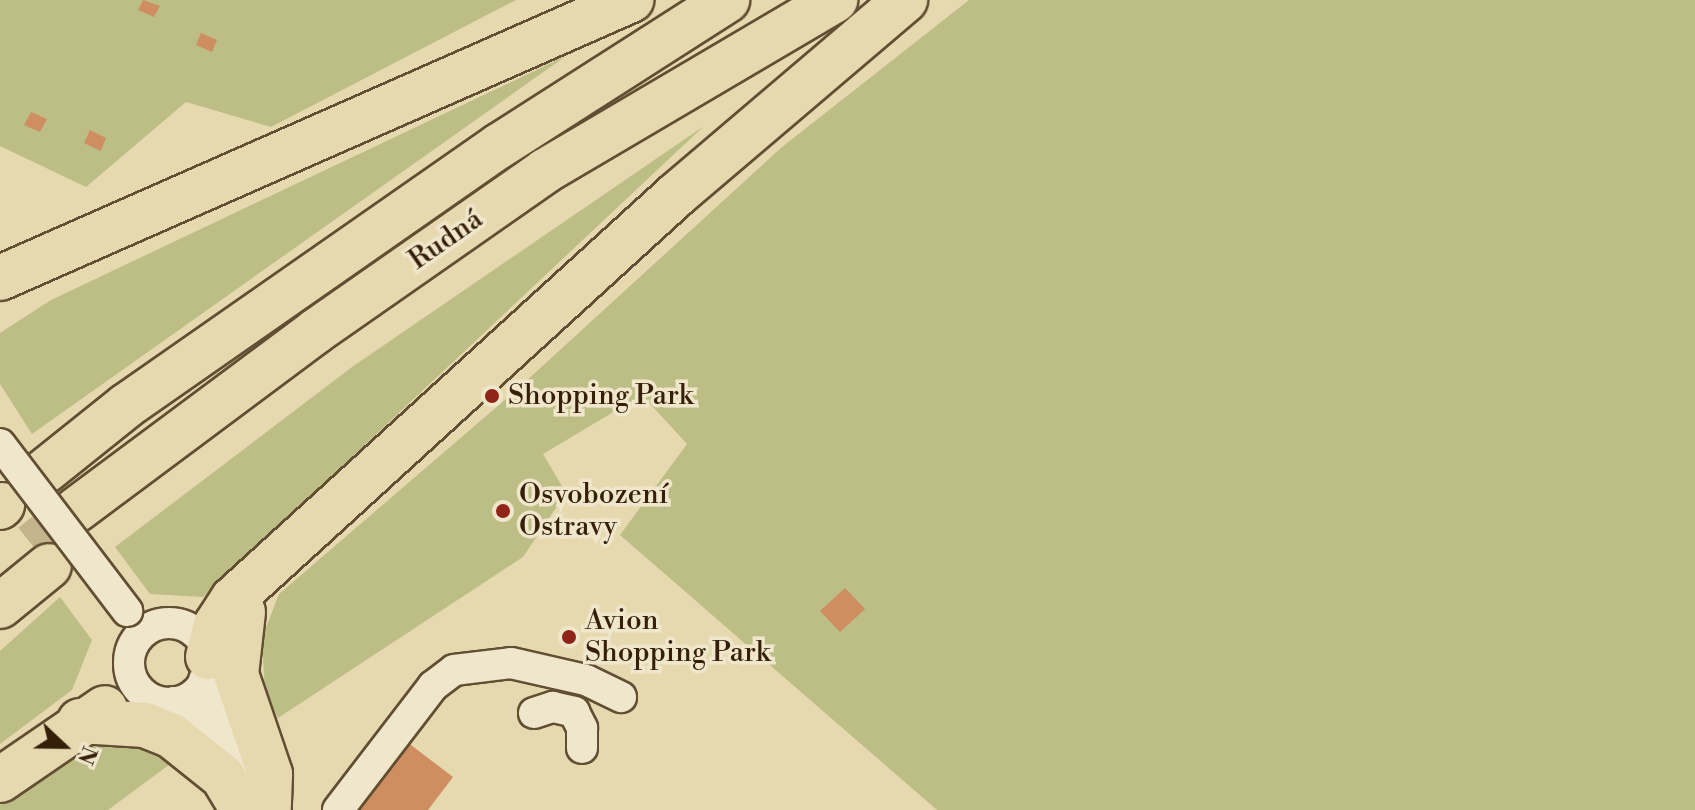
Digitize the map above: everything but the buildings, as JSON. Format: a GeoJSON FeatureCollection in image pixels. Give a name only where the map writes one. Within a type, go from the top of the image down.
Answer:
{"type":"FeatureCollection","features":[{"type":"Feature","properties":{"kind":"highway"},"geometry":{"type":"LineString","coordinates":[[0,278],[631,0]]}},
{"type":"Feature","properties":{"kind":"highway","name":"Rudná"},"geometry":{"type":"LineString","coordinates":[[45,471],[126,406],[499,146],[727,0]]}},
{"type":"Feature","properties":{"kind":"highway","name":"Rudná"},"geometry":{"type":"LineString","coordinates":[[84,520],[316,331],[545,171],[754,43],[835,0]]}},
{"type":"Feature","properties":{"kind":"highway"},"geometry":{"type":"LineString","coordinates":[[206,668],[222,612],[676,195],[905,0]]}},
{"type":"Feature","properties":{"kind":"highway"},"geometry":{"type":"LineString","coordinates":[[269,810],[270,774],[240,694],[234,655],[241,615],[287,550]]}},
{"type":"Feature","properties":{"kind":"highway"},"geometry":{"type":"LineString","coordinates":[[0,573],[40,555],[0,606]]}},
{"type":"Feature","properties":{"kind":"highway"},"geometry":{"type":"LineString","coordinates":[[0,780],[80,721],[118,704],[167,702]]}},
{"type":"Feature","properties":{"kind":"highway"},"geometry":{"type":"LineString","coordinates":[[80,721],[145,725],[172,736],[223,777],[243,810]]}},
{"type":"Feature","properties":{"kind":"street"},"geometry":{"type":"LineString","coordinates":[[0,444],[135,622],[130,653],[131,676],[139,690],[167,702],[228,761],[243,810]]}},
{"type":"Feature","properties":{"kind":"street"},"geometry":{"type":"LineString","coordinates":[[135,622],[186,627],[203,642],[206,668],[255,779],[260,810]]}},
{"type":"Feature","properties":{"kind":"street"},"geometry":{"type":"LineString","coordinates":[[338,810],[433,686],[454,670],[511,663],[586,680],[621,697]]}},
{"type":"Feature","properties":{"kind":"street"},"geometry":{"type":"LineString","coordinates":[[167,702],[189,697],[206,668]]}},
{"type":"Feature","properties":{"kind":"street"},"geometry":{"type":"LineString","coordinates":[[534,713],[553,707],[574,712],[582,728],[582,748]]}},
{"type":"Feature","properties":{"kind":"green space"},"geometry":{"type":"Polygon","coordinates":[[[0,0],[516,0],[271,127],[186,102],[86,187],[0,146],[0,0]]]}},
{"type":"Feature","properties":{"kind":"green space"},"geometry":{"type":"Polygon","coordinates":[[[969,0],[1695,0],[1695,810],[937,810],[620,535],[687,444],[642,395],[543,454],[566,493],[523,557],[278,718],[265,693],[262,638],[279,594],[514,392],[782,147],[969,0]]]}},
{"type":"Feature","properties":{"kind":"green space"},"geometry":{"type":"Polygon","coordinates":[[[566,56],[32,434],[0,384],[0,333],[51,300],[566,56]]]}},
{"type":"Feature","properties":{"kind":"green space"},"geometry":{"type":"Polygon","coordinates":[[[704,126],[203,597],[150,594],[115,547],[352,367],[704,126]]]}},
{"type":"Feature","properties":{"kind":"green space"},"geometry":{"type":"Polygon","coordinates":[[[60,597],[92,640],[72,690],[0,744],[0,651],[60,597]]]}},
{"type":"Feature","properties":{"kind":"green space"},"geometry":{"type":"Polygon","coordinates":[[[110,734],[181,756],[108,810],[0,810],[0,805],[74,748],[110,734]]]}},
{"type":"Feature","properties":{"kind":"tunnel"},"geometry":{"type":"LineString","coordinates":[[32,545],[76,510]]}},
{"type":"Feature","properties":{"kind":"place","name":"Shopping Park"},"geometry":{"type":"Point","coordinates":[492,396]}},
{"type":"Feature","properties":{"kind":"place","name":"Osvobození Ostravy"},"geometry":{"type":"Point","coordinates":[503,511]}},
{"type":"Feature","properties":{"kind":"place","name":"Avion Shopping Park"},"geometry":{"type":"Point","coordinates":[569,637]}}]}
